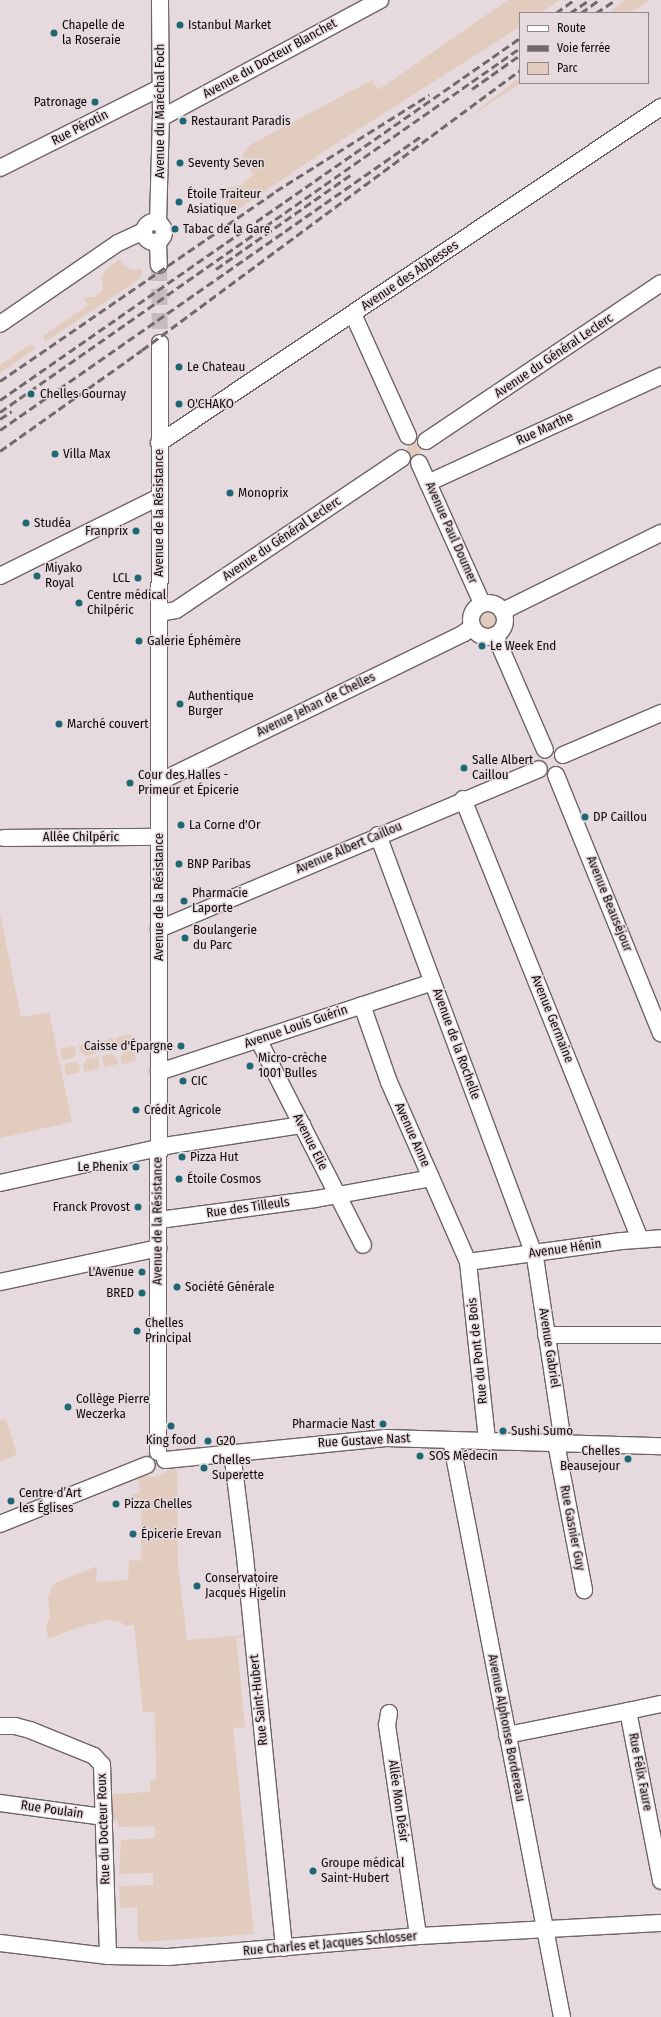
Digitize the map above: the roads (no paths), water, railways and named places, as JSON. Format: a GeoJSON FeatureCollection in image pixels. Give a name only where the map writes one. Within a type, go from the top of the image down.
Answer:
{"type":"FeatureCollection","features":[{"type":"Feature","properties":{"kind":"street","name":"Avenue du Maréchal Foch"},"geometry":{"type":"LineString","coordinates":[[159,265],[158,242],[163,237],[164,231],[158,223],[161,118],[160,0]]}},
{"type":"Feature","properties":{"kind":"street","name":"Avenue du Docteur Blanchet"},"geometry":{"type":"LineString","coordinates":[[161,118],[380,0]]}},
{"type":"Feature","properties":{"kind":"street","name":"Rue Pérotin"},"geometry":{"type":"LineString","coordinates":[[0,168],[160,88]]}},
{"type":"Feature","properties":{"kind":"street","name":"Avenue des Abbesses"},"geometry":{"type":"LineString","coordinates":[[159,443],[661,107]]}},
{"type":"Feature","properties":{"kind":"street"},"geometry":{"type":"LineString","coordinates":[[1,320],[118,243],[144,231],[149,223],[158,223]]}},
{"type":"Feature","properties":{"kind":"street"},"geometry":{"type":"LineString","coordinates":[[144,231],[148,240],[158,242]]}},
{"type":"Feature","properties":{"kind":"street","name":"Avenue du Général Leclerc"},"geometry":{"type":"LineString","coordinates":[[426,441],[661,283]]}},
{"type":"Feature","properties":{"kind":"street"},"geometry":{"type":"LineString","coordinates":[[353,314],[408,436]]}},
{"type":"Feature","properties":{"kind":"street","name":"Avenue de la Résistance"},"geometry":{"type":"LineString","coordinates":[[160,343],[158,1248],[161,1456]]}},
{"type":"Feature","properties":{"kind":"street","name":"Rue Marthe"},"geometry":{"type":"LineString","coordinates":[[428,483],[661,376]]}},
{"type":"Feature","properties":{"kind":"street"},"geometry":{"type":"LineString","coordinates":[[408,436],[419,436],[426,441],[428,454],[419,463],[409,464],[402,458],[399,449],[400,444],[408,436]]}},
{"type":"Feature","properties":{"kind":"street","name":"Avenue du Général Leclerc"},"geometry":{"type":"LineString","coordinates":[[159,613],[176,610],[402,458]]}},
{"type":"Feature","properties":{"kind":"street","name":"Avenue Paul Doumer"},"geometry":{"type":"LineString","coordinates":[[419,463],[482,603]]}},
{"type":"Feature","properties":{"kind":"street"},"geometry":{"type":"LineString","coordinates":[[0,576],[159,497]]}},
{"type":"Feature","properties":{"kind":"street"},"geometry":{"type":"LineString","coordinates":[[503,611],[661,533]]}},
{"type":"Feature","properties":{"kind":"street"},"geometry":{"type":"LineString","coordinates":[[482,603],[494,603],[503,611],[505,622],[503,627],[495,635],[479,635],[472,626],[471,615],[473,610],[482,603]]}},
{"type":"Feature","properties":{"kind":"street","name":"Avenue Jehan de Chelles"},"geometry":{"type":"LineString","coordinates":[[159,782],[464,632],[472,626]]}},
{"type":"Feature","properties":{"kind":"street"},"geometry":{"type":"LineString","coordinates":[[495,635],[545,750]]}},
{"type":"Feature","properties":{"kind":"street"},"geometry":{"type":"LineString","coordinates":[[563,756],[661,713]]}},
{"type":"Feature","properties":{"kind":"street"},"geometry":{"type":"LineString","coordinates":[[545,750],[557,750],[563,756],[564,767],[556,775],[546,775],[539,769],[538,760],[545,750]]}},
{"type":"Feature","properties":{"kind":"street","name":"Avenue Albert Caillou"},"geometry":{"type":"LineString","coordinates":[[159,929],[463,799],[539,769]]}},
{"type":"Feature","properties":{"kind":"street","name":"Avenue Beauséjour"},"geometry":{"type":"LineString","coordinates":[[556,775],[661,1034]]}},
{"type":"Feature","properties":{"kind":"street","name":"Avenue Germaine"},"geometry":{"type":"LineString","coordinates":[[463,799],[640,1239]]}},
{"type":"Feature","properties":{"kind":"street","name":"Avenue de la Rochelle"},"geometry":{"type":"LineString","coordinates":[[378,835],[534,1253]]}},
{"type":"Feature","properties":{"kind":"street","name":"Allée Chilpéric"},"geometry":{"type":"LineString","coordinates":[[4,838],[159,837]]}},
{"type":"Feature","properties":{"kind":"street","name":"Avenue Louis Guérin"},"geometry":{"type":"LineString","coordinates":[[159,1072],[433,982]]}},
{"type":"Feature","properties":{"kind":"street","name":"Avenue Anne"},"geometry":{"type":"LineString","coordinates":[[362,1005],[389,1082],[468,1262]]}},
{"type":"Feature","properties":{"kind":"street","name":"Avenue Elie"},"geometry":{"type":"LineString","coordinates":[[258,1039],[363,1245]]}},
{"type":"Feature","properties":{"kind":"street"},"geometry":{"type":"LineString","coordinates":[[0,1183],[143,1152],[158,1147],[302,1125]]}},
{"type":"Feature","properties":{"kind":"street","name":"Rue des Tilleuls"},"geometry":{"type":"LineString","coordinates":[[159,1220],[338,1195],[431,1178]]}},
{"type":"Feature","properties":{"kind":"street","name":"Avenue Hénin"},"geometry":{"type":"LineString","coordinates":[[468,1262],[640,1239],[661,1238]]}},
{"type":"Feature","properties":{"kind":"street"},"geometry":{"type":"LineString","coordinates":[[0,1282],[158,1248]]}},
{"type":"Feature","properties":{"kind":"street","name":"Avenue Gabriel"},"geometry":{"type":"LineString","coordinates":[[534,1253],[546,1335],[559,1443]]}},
{"type":"Feature","properties":{"kind":"street","name":"Rue du Pont de Bois"},"geometry":{"type":"LineString","coordinates":[[468,1262],[487,1440]]}},
{"type":"Feature","properties":{"kind":"street"},"geometry":{"type":"LineString","coordinates":[[546,1335],[661,1334]]}},
{"type":"Feature","properties":{"kind":"street","name":"Rue Gustave Nast"},"geometry":{"type":"LineString","coordinates":[[161,1456],[232,1452],[386,1438],[661,1446]]}},
{"type":"Feature","properties":{"kind":"street","name":"Avenue Alphonse Bordereau"},"geometry":{"type":"LineString","coordinates":[[450,1440],[562,2017]]}},
{"type":"Feature","properties":{"kind":"street","name":"Rue Gasnier Guy"},"geometry":{"type":"LineString","coordinates":[[559,1443],[584,1590]]}},
{"type":"Feature","properties":{"kind":"street"},"geometry":{"type":"LineString","coordinates":[[0,1524],[147,1465],[147,1456],[152,1452],[161,1456]]}},
{"type":"Feature","properties":{"kind":"street","name":"Rue Saint-Hubert"},"geometry":{"type":"LineString","coordinates":[[232,1452],[247,1572],[284,1948]]}},
{"type":"Feature","properties":{"kind":"street"},"geometry":{"type":"LineString","coordinates":[[507,1735],[661,1704]]}},
{"type":"Feature","properties":{"kind":"street","name":"Rue Félix Faure"},"geometry":{"type":"LineString","coordinates":[[628,1711],[661,1881]]}},
{"type":"Feature","properties":{"kind":"street","name":"Allée Mon Désir"},"geometry":{"type":"LineString","coordinates":[[389,1713],[387,1725],[418,1936]]}},
{"type":"Feature","properties":{"kind":"street","name":"Rue du Docteur Roux"},"geometry":{"type":"LineString","coordinates":[[0,1726],[15,1726],[27,1729],[94,1756],[100,1760],[103,1769],[108,1956]]}},
{"type":"Feature","properties":{"kind":"street","name":"Rue Poulain"},"geometry":{"type":"LineString","coordinates":[[0,1803],[104,1817]]}},
{"type":"Feature","properties":{"kind":"street","name":"Rue Charles et Jacques Schlosser"},"geometry":{"type":"LineString","coordinates":[[0,1942],[108,1956],[168,1957],[418,1936],[661,1923]]}},
{"type":"Feature","properties":{"kind":"tunnel"},"geometry":{"type":"LineString","coordinates":[[159,265],[160,343]]}},
{"type":"Feature","properties":{"kind":"railway"},"geometry":{"type":"LineString","coordinates":[[557,12],[574,0]]}},
{"type":"Feature","properties":{"kind":"railway"},"geometry":{"type":"LineString","coordinates":[[571,12],[589,0]]}},
{"type":"Feature","properties":{"kind":"railway"},"geometry":{"type":"LineString","coordinates":[[582,12],[599,0]]}},
{"type":"Feature","properties":{"kind":"railway"},"geometry":{"type":"LineString","coordinates":[[597,12],[615,0]]}},
{"type":"Feature","properties":{"kind":"railway"},"geometry":{"type":"LineString","coordinates":[[0,400],[519,39]]}},
{"type":"Feature","properties":{"kind":"railway"},"geometry":{"type":"LineString","coordinates":[[0,412],[519,49]]}},
{"type":"Feature","properties":{"kind":"railway"},"geometry":{"type":"LineString","coordinates":[[472,89],[519,56]]}},
{"type":"Feature","properties":{"kind":"railway"},"geometry":{"type":"LineString","coordinates":[[0,451],[142,350],[519,71]]}},
{"type":"Feature","properties":{"kind":"railway"},"geometry":{"type":"LineString","coordinates":[[0,381],[276,191],[429,95]]}},
{"type":"Feature","properties":{"kind":"railway"},"geometry":{"type":"LineString","coordinates":[[0,430],[420,137]]}},
{"type":"Feature","properties":{"kind":"railway"},"geometry":{"type":"LineString","coordinates":[[216,269],[350,175]]}},
{"type":"Feature","properties":{"kind":"railway"},"geometry":{"type":"LineString","coordinates":[[0,419],[12,411]]}},
{"type":"Feature","properties":{"kind":"place","name":"Istanbul Market"},"geometry":{"type":"Point","coordinates":[180,25]}},
{"type":"Feature","properties":{"kind":"place","name":"Chapelle de la Roseraie"},"geometry":{"type":"Point","coordinates":[54,33]}},
{"type":"Feature","properties":{"kind":"place","name":"Patronage"},"geometry":{"type":"Point","coordinates":[95,102]}},
{"type":"Feature","properties":{"kind":"place","name":"Restaurant Paradis"},"geometry":{"type":"Point","coordinates":[183,121]}},
{"type":"Feature","properties":{"kind":"place","name":"Seventy Seven"},"geometry":{"type":"Point","coordinates":[180,163]}},
{"type":"Feature","properties":{"kind":"place","name":"Étoile Traiteur Asiatique"},"geometry":{"type":"Point","coordinates":[179,202]}},
{"type":"Feature","properties":{"kind":"place","name":"Tabac de la Gare"},"geometry":{"type":"Point","coordinates":[175,229]}},
{"type":"Feature","properties":{"kind":"place","name":"Le Chateau"},"geometry":{"type":"Point","coordinates":[179,367]}},
{"type":"Feature","properties":{"kind":"place","name":"Chelles Gournay"},"geometry":{"type":"Point","coordinates":[31,394]}},
{"type":"Feature","properties":{"kind":"place","name":"O'CHAKO"},"geometry":{"type":"Point","coordinates":[179,404]}},
{"type":"Feature","properties":{"kind":"place","name":"Villa Max"},"geometry":{"type":"Point","coordinates":[55,454]}},
{"type":"Feature","properties":{"kind":"place","name":"Monoprix"},"geometry":{"type":"Point","coordinates":[230,493]}},
{"type":"Feature","properties":{"kind":"place","name":"Studéa"},"geometry":{"type":"Point","coordinates":[26,523]}},
{"type":"Feature","properties":{"kind":"place","name":"Franprix"},"geometry":{"type":"Point","coordinates":[136,531]}},
{"type":"Feature","properties":{"kind":"place","name":"Miyako Royal"},"geometry":{"type":"Point","coordinates":[37,576]}},
{"type":"Feature","properties":{"kind":"place","name":"LCL"},"geometry":{"type":"Point","coordinates":[138,578]}},
{"type":"Feature","properties":{"kind":"place","name":"Centre médical Chilpéric"},"geometry":{"type":"Point","coordinates":[79,603]}},
{"type":"Feature","properties":{"kind":"place","name":"Galerie Éphémère"},"geometry":{"type":"Point","coordinates":[139,641]}},
{"type":"Feature","properties":{"kind":"place","name":"Le Week End"},"geometry":{"type":"Point","coordinates":[482,646]}},
{"type":"Feature","properties":{"kind":"place","name":"Authentique Burger"},"geometry":{"type":"Point","coordinates":[180,704]}},
{"type":"Feature","properties":{"kind":"place","name":"Marché couvert"},"geometry":{"type":"Point","coordinates":[59,724]}},
{"type":"Feature","properties":{"kind":"place","name":"Salle Albert Caillou"},"geometry":{"type":"Point","coordinates":[464,768]}},
{"type":"Feature","properties":{"kind":"place","name":"Cour des Halles - Primeur et Épicerie"},"geometry":{"type":"Point","coordinates":[130,783]}},
{"type":"Feature","properties":{"kind":"place","name":"DP Caillou"},"geometry":{"type":"Point","coordinates":[585,817]}},
{"type":"Feature","properties":{"kind":"place","name":"La Corne d'Or"},"geometry":{"type":"Point","coordinates":[181,825]}},
{"type":"Feature","properties":{"kind":"place","name":"BNP Paribas"},"geometry":{"type":"Point","coordinates":[179,864]}},
{"type":"Feature","properties":{"kind":"place","name":"Pharmacie Laporte"},"geometry":{"type":"Point","coordinates":[184,901]}},
{"type":"Feature","properties":{"kind":"place","name":"Boulangerie du Parc"},"geometry":{"type":"Point","coordinates":[185,938]}},
{"type":"Feature","properties":{"kind":"place","name":"Caisse d'Épargne"},"geometry":{"type":"Point","coordinates":[181,1046]}},
{"type":"Feature","properties":{"kind":"place","name":"Micro-crèche 1001 Bulles"},"geometry":{"type":"Point","coordinates":[250,1066]}},
{"type":"Feature","properties":{"kind":"place","name":"CIC"},"geometry":{"type":"Point","coordinates":[183,1081]}},
{"type":"Feature","properties":{"kind":"place","name":"Crédit Agricole"},"geometry":{"type":"Point","coordinates":[136,1110]}},
{"type":"Feature","properties":{"kind":"place","name":"Pizza Hut"},"geometry":{"type":"Point","coordinates":[182,1157]}},
{"type":"Feature","properties":{"kind":"place","name":"Le Phenix"},"geometry":{"type":"Point","coordinates":[136,1167]}},
{"type":"Feature","properties":{"kind":"place","name":"Étoile Cosmos"},"geometry":{"type":"Point","coordinates":[179,1179]}},
{"type":"Feature","properties":{"kind":"place","name":"Franck Provost"},"geometry":{"type":"Point","coordinates":[138,1207]}},
{"type":"Feature","properties":{"kind":"place","name":"L'Avenue"},"geometry":{"type":"Point","coordinates":[142,1272]}},
{"type":"Feature","properties":{"kind":"place","name":"Société Générale"},"geometry":{"type":"Point","coordinates":[177,1287]}},
{"type":"Feature","properties":{"kind":"place","name":"BRED"},"geometry":{"type":"Point","coordinates":[142,1293]}},
{"type":"Feature","properties":{"kind":"place","name":"Chelles Principal"},"geometry":{"type":"Point","coordinates":[137,1331]}},
{"type":"Feature","properties":{"kind":"place","name":"Collège Pierre Weczerka"},"geometry":{"type":"Point","coordinates":[68,1407]}},
{"type":"Feature","properties":{"kind":"place","name":"Pharmacie Nast"},"geometry":{"type":"Point","coordinates":[383,1424]}},
{"type":"Feature","properties":{"kind":"place","name":"King food"},"geometry":{"type":"Point","coordinates":[171,1426]}},
{"type":"Feature","properties":{"kind":"place","name":"Sushi Sumo"},"geometry":{"type":"Point","coordinates":[503,1431]}},
{"type":"Feature","properties":{"kind":"place","name":"G20"},"geometry":{"type":"Point","coordinates":[208,1441]}},
{"type":"Feature","properties":{"kind":"place","name":"SOS Médecin"},"geometry":{"type":"Point","coordinates":[420,1456]}},
{"type":"Feature","properties":{"kind":"place","name":"Chelles Beausejour"},"geometry":{"type":"Point","coordinates":[628,1459]}},
{"type":"Feature","properties":{"kind":"place","name":"Chelles Superette"},"geometry":{"type":"Point","coordinates":[204,1468]}},
{"type":"Feature","properties":{"kind":"place","name":"Centre d’Art les Églises"},"geometry":{"type":"Point","coordinates":[11,1501]}},
{"type":"Feature","properties":{"kind":"place","name":"Pizza Chelles"},"geometry":{"type":"Point","coordinates":[116,1504]}},
{"type":"Feature","properties":{"kind":"place","name":"Épicerie Erevan"},"geometry":{"type":"Point","coordinates":[133,1534]}},
{"type":"Feature","properties":{"kind":"place","name":"Conservatoire Jacques Higelin"},"geometry":{"type":"Point","coordinates":[197,1586]}},
{"type":"Feature","properties":{"kind":"place","name":"Groupe médical Saint-Hubert"},"geometry":{"type":"Point","coordinates":[313,1871]}}]}
